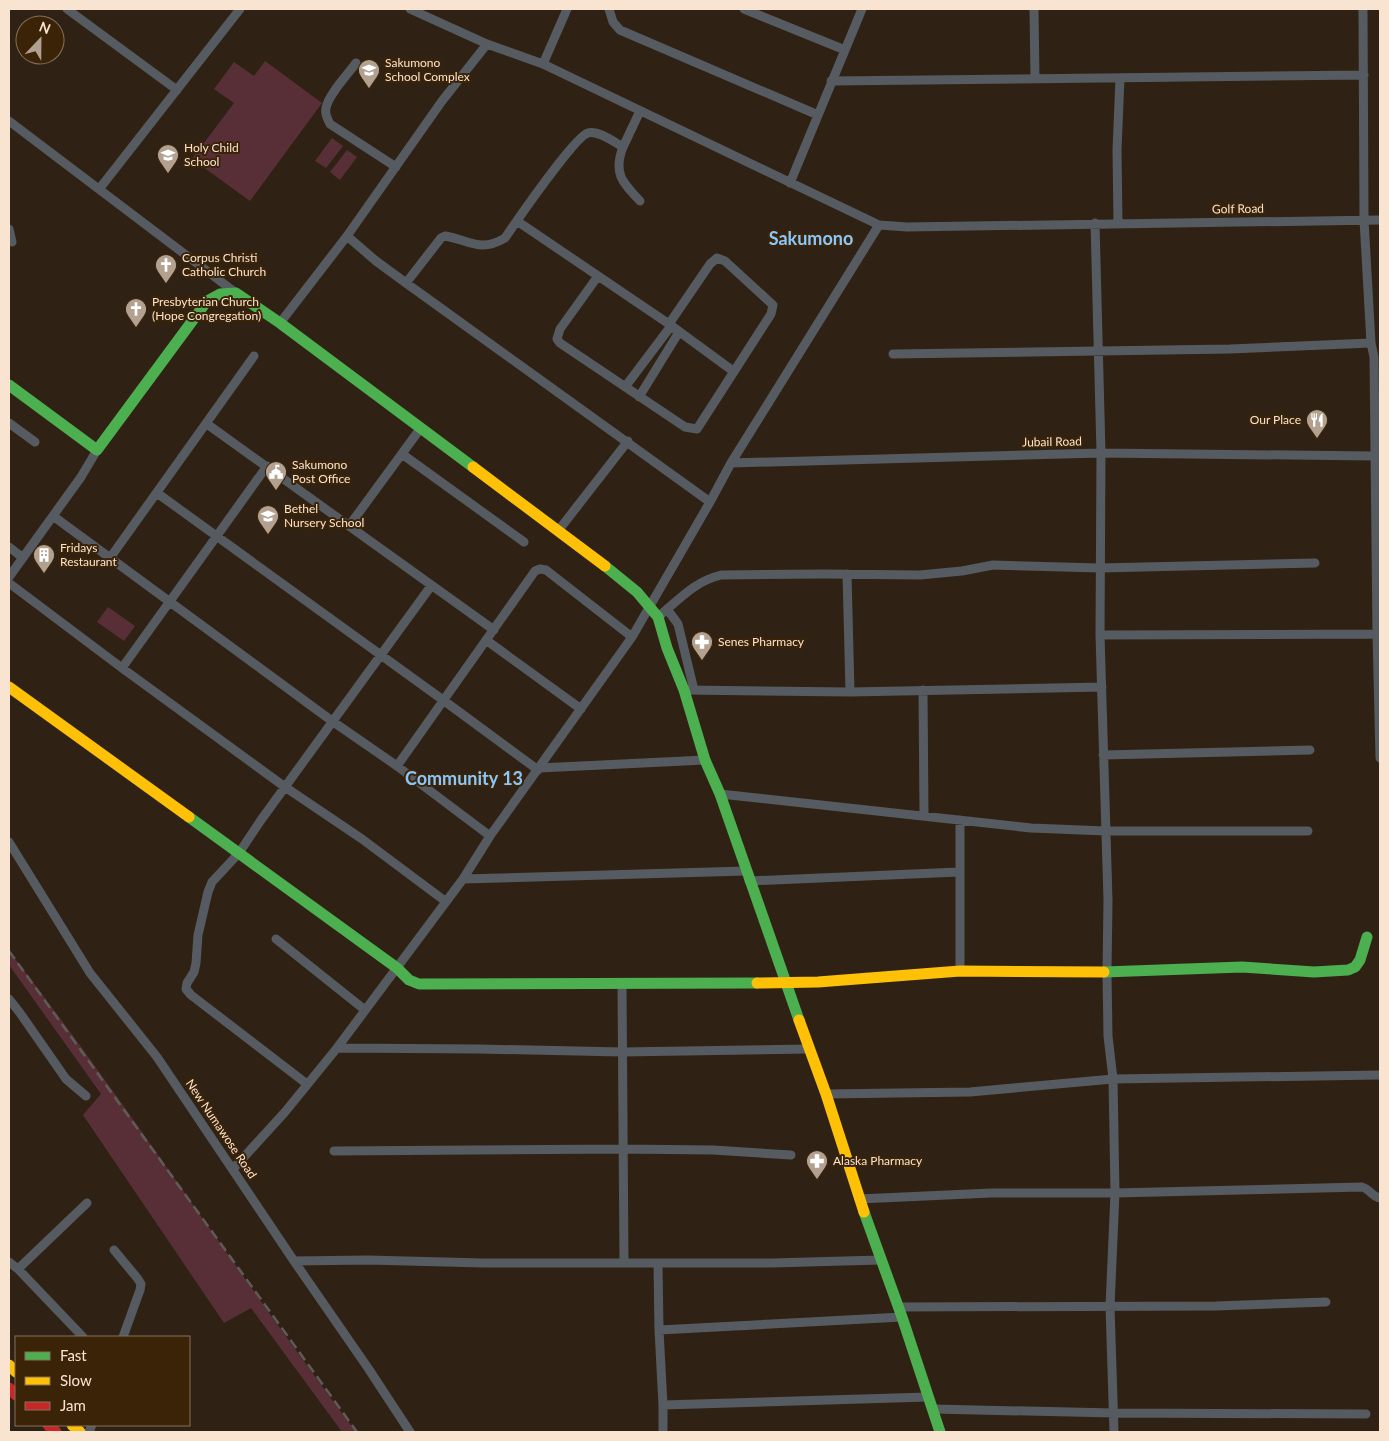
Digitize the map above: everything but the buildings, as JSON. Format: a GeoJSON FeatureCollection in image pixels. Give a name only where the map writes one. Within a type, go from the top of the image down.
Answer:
{"type":"FeatureCollection","features":[{"type":"Feature","properties":{"kind":"street"},"geometry":{"type":"LineString","coordinates":[[67,9],[177,90]]}},
{"type":"Feature","properties":{"kind":"street"},"geometry":{"type":"LineString","coordinates":[[233,1169],[285,1112],[337,1048],[397,968],[463,879],[490,836],[632,637],[731,463],[879,225],[543,64],[487,44],[410,9]]}},
{"type":"Feature","properties":{"kind":"street"},"geometry":{"type":"LineString","coordinates":[[543,64],[567,9]]}},
{"type":"Feature","properties":{"kind":"street"},"geometry":{"type":"LineString","coordinates":[[609,9],[613,22],[620,30],[818,115]]}},
{"type":"Feature","properties":{"kind":"street"},"geometry":{"type":"LineString","coordinates":[[744,9],[845,50]]}},
{"type":"Feature","properties":{"kind":"street"},"geometry":{"type":"LineString","coordinates":[[790,183],[862,9]]}},
{"type":"Feature","properties":{"kind":"street"},"geometry":{"type":"LineString","coordinates":[[1034,9],[1035,79]]}},
{"type":"Feature","properties":{"kind":"street"},"geometry":{"type":"LineString","coordinates":[[1363,9],[1364,220],[1371,343],[1377,357],[1374,456],[1378,477],[1377,634],[1380,758]]}},
{"type":"Feature","properties":{"kind":"street"},"geometry":{"type":"LineString","coordinates":[[100,188],[177,90],[235,10]]}},
{"type":"Feature","properties":{"kind":"street"},"geometry":{"type":"LineString","coordinates":[[280,323],[347,236],[442,102],[487,44]]}},
{"type":"Feature","properties":{"kind":"street"},"geometry":{"type":"LineString","coordinates":[[356,63],[328,102],[326,116],[330,124],[396,167]]}},
{"type":"Feature","properties":{"kind":"street"},"geometry":{"type":"LineString","coordinates":[[831,81],[1364,75]]}},
{"type":"Feature","properties":{"kind":"street"},"geometry":{"type":"LineString","coordinates":[[1118,223],[1117,150],[1120,78]]}},
{"type":"Feature","properties":{"kind":"street"},"geometry":{"type":"LineString","coordinates":[[640,111],[618,160],[619,173],[624,183],[640,201]]}},
{"type":"Feature","properties":{"kind":"street"},"geometry":{"type":"LineString","coordinates":[[9,120],[236,293],[280,323],[620,577],[637,592],[658,617],[667,648],[689,690]]}},
{"type":"Feature","properties":{"kind":"street"},"geometry":{"type":"LineString","coordinates":[[406,283],[441,238],[445,236],[482,245],[498,242],[505,238],[563,158],[584,134],[596,133],[623,147]]}},
{"type":"Feature","properties":{"kind":"street","name":"Golf Road"},"geometry":{"type":"LineString","coordinates":[[879,225],[907,227],[1380,220]]}},
{"type":"Feature","properties":{"kind":"street"},"geometry":{"type":"LineString","coordinates":[[517,221],[733,370]]}},
{"type":"Feature","properties":{"kind":"street"},"geometry":{"type":"LineString","coordinates":[[1095,223],[1102,453],[1100,635],[1108,900],[1106,972],[1108,1036],[1114,1079],[1115,1193],[1110,1306],[1114,1432]]}},
{"type":"Feature","properties":{"kind":"street"},"geometry":{"type":"LineString","coordinates":[[9,229],[12,242]]}},
{"type":"Feature","properties":{"kind":"street"},"geometry":{"type":"LineString","coordinates":[[347,236],[406,283],[710,502]]}},
{"type":"Feature","properties":{"kind":"street"},"geometry":{"type":"LineString","coordinates":[[598,276],[560,329],[557,339],[560,343],[625,387],[640,397],[685,427],[697,429],[733,370],[771,314],[773,305],[724,261],[717,258],[710,264],[673,327],[640,397]]}},
{"type":"Feature","properties":{"kind":"street"},"geometry":{"type":"LineString","coordinates":[[9,578],[22,557],[81,477],[97,450],[207,301],[220,294],[236,293]]}},
{"type":"Feature","properties":{"kind":"street"},"geometry":{"type":"LineString","coordinates":[[625,387],[673,327]]}},
{"type":"Feature","properties":{"kind":"street"},"geometry":{"type":"LineString","coordinates":[[893,354],[1099,352],[1371,343]]}},
{"type":"Feature","properties":{"kind":"street"},"geometry":{"type":"LineString","coordinates":[[110,558],[254,356]]}},
{"type":"Feature","properties":{"kind":"street"},"geometry":{"type":"LineString","coordinates":[[9,385],[97,450]]}},
{"type":"Feature","properties":{"kind":"street"},"geometry":{"type":"LineString","coordinates":[[9,423],[35,442]]}},
{"type":"Feature","properties":{"kind":"street"},"geometry":{"type":"LineString","coordinates":[[207,424],[494,630]]}},
{"type":"Feature","properties":{"kind":"street"},"geometry":{"type":"LineString","coordinates":[[349,526],[420,429]]}},
{"type":"Feature","properties":{"kind":"street"},"geometry":{"type":"LineString","coordinates":[[558,531],[628,442]]}},
{"type":"Feature","properties":{"kind":"street","name":"Jubail Road"},"geometry":{"type":"LineString","coordinates":[[731,463],[1102,453],[1374,456]]}},
{"type":"Feature","properties":{"kind":"street"},"geometry":{"type":"LineString","coordinates":[[402,454],[524,542]]}},
{"type":"Feature","properties":{"kind":"street"},"geometry":{"type":"LineString","coordinates":[[122,668],[266,466]]}},
{"type":"Feature","properties":{"kind":"street"},"geometry":{"type":"LineString","coordinates":[[157,493],[539,769],[705,760]]}},
{"type":"Feature","properties":{"kind":"street"},"geometry":{"type":"LineString","coordinates":[[53,516],[332,721],[398,766],[490,836]]}},
{"type":"Feature","properties":{"kind":"street"},"geometry":{"type":"LineString","coordinates":[[9,547],[22,557]]}},
{"type":"Feature","properties":{"kind":"street"},"geometry":{"type":"LineString","coordinates":[[658,617],[692,588],[706,579],[720,575],[927,575],[992,565],[1100,568],[1315,563]]}},
{"type":"Feature","properties":{"kind":"street"},"geometry":{"type":"LineString","coordinates":[[398,766],[535,570],[546,570],[632,637]]}},
{"type":"Feature","properties":{"kind":"street"},"geometry":{"type":"LineString","coordinates":[[847,574],[850,692]]}},
{"type":"Feature","properties":{"kind":"street"},"geometry":{"type":"LineString","coordinates":[[9,583],[285,787],[362,839],[445,901]]}},
{"type":"Feature","properties":{"kind":"street"},"geometry":{"type":"LineString","coordinates":[[307,1084],[186,989],[187,983],[194,972],[198,935],[208,892],[212,882],[238,853],[431,586]]}},
{"type":"Feature","properties":{"kind":"street"},"geometry":{"type":"LineString","coordinates":[[668,609],[678,624],[689,690],[705,760],[720,794],[784,982],[826,1094],[859,1199],[900,1312],[940,1432]]}},
{"type":"Feature","properties":{"kind":"street"},"geometry":{"type":"LineString","coordinates":[[1100,635],[1377,634]]}},
{"type":"Feature","properties":{"kind":"street"},"geometry":{"type":"LineString","coordinates":[[486,640],[582,709]]}},
{"type":"Feature","properties":{"kind":"street"},"geometry":{"type":"LineString","coordinates":[[9,687],[397,968],[409,980],[419,984],[818,982],[960,971],[1106,972],[1242,967],[1314,972],[1348,970],[1355,967],[1360,960],[1367,937]]}},
{"type":"Feature","properties":{"kind":"street"},"geometry":{"type":"LineString","coordinates":[[689,690],[850,692],[1102,687]]}},
{"type":"Feature","properties":{"kind":"street"},"geometry":{"type":"LineString","coordinates":[[923,690],[924,816]]}},
{"type":"Feature","properties":{"kind":"street"},"geometry":{"type":"LineString","coordinates":[[1103,755],[1310,750]]}},
{"type":"Feature","properties":{"kind":"street"},"geometry":{"type":"LineString","coordinates":[[720,794],[1031,828],[1308,831]]}},
{"type":"Feature","properties":{"kind":"street"},"geometry":{"type":"LineString","coordinates":[[960,820],[960,971]]}},
{"type":"Feature","properties":{"kind":"street","name":"New Numawose Road"},"geometry":{"type":"LineString","coordinates":[[9,842],[100,987],[157,1057],[410,1432]]}},
{"type":"Feature","properties":{"kind":"street"},"geometry":{"type":"LineString","coordinates":[[463,879],[959,872]]}},
{"type":"Feature","properties":{"kind":"street"},"geometry":{"type":"LineString","coordinates":[[276,939],[365,1010]]}},
{"type":"Feature","properties":{"kind":"street"},"geometry":{"type":"LineString","coordinates":[[622,984],[624,1262]]}},
{"type":"Feature","properties":{"kind":"street"},"geometry":{"type":"LineString","coordinates":[[9,1000],[66,1079],[86,1096]]}},
{"type":"Feature","properties":{"kind":"street"},"geometry":{"type":"LineString","coordinates":[[337,1048],[622,1052],[809,1049]]}},
{"type":"Feature","properties":{"kind":"street"},"geometry":{"type":"LineString","coordinates":[[826,1094],[970,1092],[1114,1079],[1380,1075]]}},
{"type":"Feature","properties":{"kind":"street"},"geometry":{"type":"LineString","coordinates":[[334,1151],[622,1149],[713,1150],[791,1156]]}},
{"type":"Feature","properties":{"kind":"street"},"geometry":{"type":"LineString","coordinates":[[859,1199],[991,1193],[1115,1193],[1362,1187],[1375,1197],[1380,1198]]}},
{"type":"Feature","properties":{"kind":"street"},"geometry":{"type":"LineString","coordinates":[[18,1270],[87,1203]]}},
{"type":"Feature","properties":{"kind":"street"},"geometry":{"type":"LineString","coordinates":[[114,1250],[141,1284],[123,1336]]}},
{"type":"Feature","properties":{"kind":"street"},"geometry":{"type":"LineString","coordinates":[[294,1261],[772,1263],[881,1260]]}},
{"type":"Feature","properties":{"kind":"street"},"geometry":{"type":"LineString","coordinates":[[9,1262],[83,1336]]}},
{"type":"Feature","properties":{"kind":"street"},"geometry":{"type":"LineString","coordinates":[[658,1263],[663,1432]]}},
{"type":"Feature","properties":{"kind":"street"},"geometry":{"type":"LineString","coordinates":[[659,1330],[900,1312],[1326,1302]]}},
{"type":"Feature","properties":{"kind":"street"},"geometry":{"type":"LineString","coordinates":[[663,1405],[928,1397]]}},
{"type":"Feature","properties":{"kind":"street"},"geometry":{"type":"LineString","coordinates":[[933,1409],[1114,1414],[1366,1414]]}},
{"type":"Feature","properties":{"kind":"shaded area"},"geometry":{"type":"Polygon","coordinates":[[[265,61],[322,103],[250,201],[192,159],[234,103],[214,89],[234,62],[254,76],[265,61]]]}},
{"type":"Feature","properties":{"kind":"shaded area"},"geometry":{"type":"Polygon","coordinates":[[[332,138],[343,146],[326,168],[315,161],[332,138]]]}},
{"type":"Feature","properties":{"kind":"shaded area"},"geometry":{"type":"Polygon","coordinates":[[[347,150],[357,157],[340,180],[330,172],[347,150]]]}},
{"type":"Feature","properties":{"kind":"shaded area"},"geometry":{"type":"Polygon","coordinates":[[[108,607],[135,626],[124,641],[97,622],[108,607]]]}},
{"type":"Feature","properties":{"kind":"shaded area"},"geometry":{"type":"Polygon","coordinates":[[[9,951],[98,1070],[356,1432],[342,1432],[251,1308],[224,1323],[83,1115],[101,1094],[9,965],[9,951]]]}},
{"type":"Feature","properties":{"kind":"railway"},"geometry":{"type":"LineString","coordinates":[[9,951],[357,1432]]}},
{"type":"Feature","properties":{"kind":"traffic: fast"},"geometry":{"type":"LineString","coordinates":[[9,385],[97,450],[207,301],[220,294],[236,293],[280,323],[473,467]]}},
{"type":"Feature","properties":{"kind":"traffic: fast"},"geometry":{"type":"LineString","coordinates":[[605,566],[637,592],[658,617],[667,648],[684,690],[705,760],[720,794],[799,1020]]}},
{"type":"Feature","properties":{"kind":"traffic: fast"},"geometry":{"type":"LineString","coordinates":[[189,817],[397,968],[409,980],[419,984],[757,983]]}},
{"type":"Feature","properties":{"kind":"traffic: fast"},"geometry":{"type":"LineString","coordinates":[[1104,972],[1242,967],[1314,972],[1348,970],[1355,967],[1360,960],[1367,937]]}},
{"type":"Feature","properties":{"kind":"traffic: fast"},"geometry":{"type":"LineString","coordinates":[[864,1212],[902,1317],[940,1432]]}},
{"type":"Feature","properties":{"kind":"traffic: slow"},"geometry":{"type":"LineString","coordinates":[[473,467],[605,566]]}},
{"type":"Feature","properties":{"kind":"traffic: slow"},"geometry":{"type":"LineString","coordinates":[[9,687],[189,817]]}},
{"type":"Feature","properties":{"kind":"traffic: slow"},"geometry":{"type":"LineString","coordinates":[[757,983],[818,982],[960,971],[1104,972]]}},
{"type":"Feature","properties":{"kind":"traffic: slow"},"geometry":{"type":"LineString","coordinates":[[799,1020],[826,1094],[864,1212]]}},
{"type":"Feature","properties":{"kind":"traffic: slow"},"geometry":{"type":"LineString","coordinates":[[9,1365],[15,1371]]}},
{"type":"Feature","properties":{"kind":"traffic: slow"},"geometry":{"type":"LineString","coordinates":[[73,1426],[80,1432]]}},
{"type":"Feature","properties":{"kind":"traffic: jam"},"geometry":{"type":"LineString","coordinates":[[9,1388],[15,1394]]}},
{"type":"Feature","properties":{"kind":"traffic: jam"},"geometry":{"type":"LineString","coordinates":[[49,1426],[56,1432]]}},
{"type":"Feature","properties":{"kind":"place","name":"Sakumono School Complex"},"geometry":{"type":"Point","coordinates":[369,89]}},
{"type":"Feature","properties":{"kind":"place","name":"Holy Child School"},"geometry":{"type":"Point","coordinates":[168,174]}},
{"type":"Feature","properties":{"kind":"place","name":"Corpus Christi Catholic Church"},"geometry":{"type":"Point","coordinates":[166,284]}},
{"type":"Feature","properties":{"kind":"place","name":"Presbyterian Church (Hope Congregation)"},"geometry":{"type":"Point","coordinates":[136,328]}},
{"type":"Feature","properties":{"kind":"place","name":"Our Place"},"geometry":{"type":"Point","coordinates":[1317,439]}},
{"type":"Feature","properties":{"kind":"place","name":"Sakumono Post Office"},"geometry":{"type":"Point","coordinates":[276,491]}},
{"type":"Feature","properties":{"kind":"place","name":"Bethel Nursery School"},"geometry":{"type":"Point","coordinates":[268,535]}},
{"type":"Feature","properties":{"kind":"place","name":"Fridays Restaurant"},"geometry":{"type":"Point","coordinates":[44,574]}},
{"type":"Feature","properties":{"kind":"place","name":"Senes Pharmacy"},"geometry":{"type":"Point","coordinates":[702,661]}},
{"type":"Feature","properties":{"kind":"place","name":"Alaska Pharmacy"},"geometry":{"type":"Point","coordinates":[817,1180]}},
{"type":"Feature","properties":{"kind":"district","name":"Sakumono"},"geometry":{"type":"Point","coordinates":[811,239]}},
{"type":"Feature","properties":{"kind":"district","name":"Community 13"},"geometry":{"type":"Point","coordinates":[464,779]}}]}
